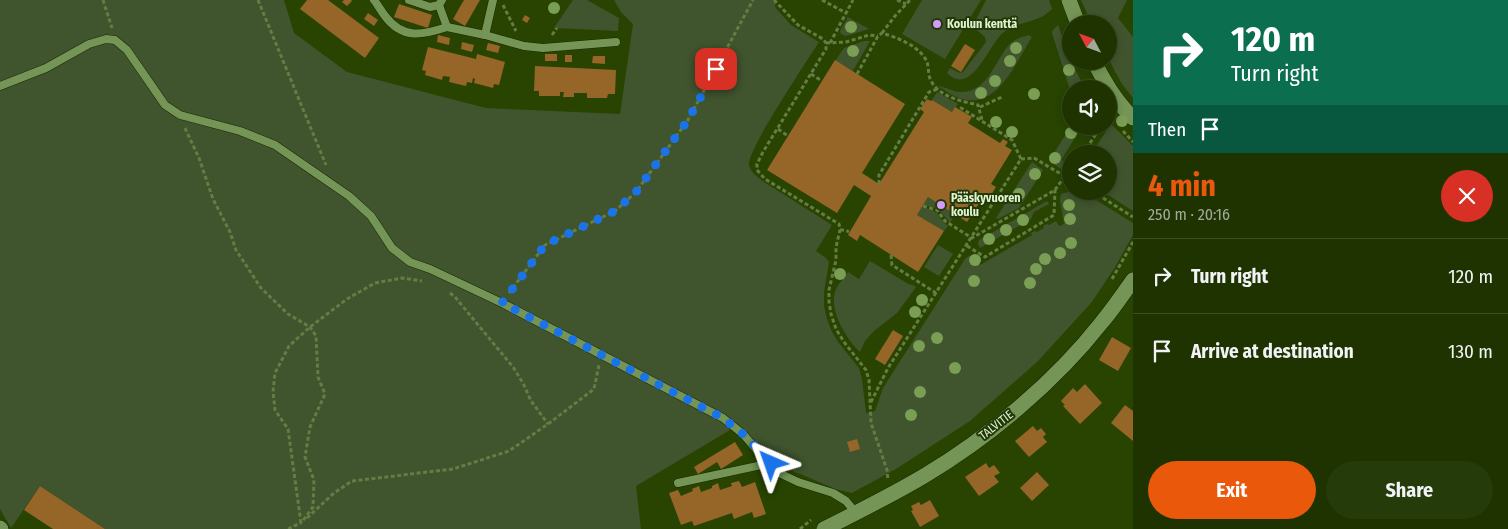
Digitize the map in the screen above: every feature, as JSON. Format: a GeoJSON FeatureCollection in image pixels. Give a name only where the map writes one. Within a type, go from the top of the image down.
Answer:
{"type":"FeatureCollection","features":[{"type":"Feature","properties":{"kind":"street"},"geometry":{"type":"LineString","coordinates":[[1069,0],[1075,15]]}},
{"type":"Feature","properties":{"kind":"street"},"geometry":{"type":"LineString","coordinates":[[1098,70],[1118,102],[1133,118]]}},
{"type":"Feature","properties":{"kind":"street","name":"TALVITIE"},"geometry":{"type":"LineString","coordinates":[[819,523],[856,513],[926,475],[978,440],[1038,390],[1075,353],[1101,323],[1133,280]]}},
{"type":"Feature","properties":{"kind":"lane"},"geometry":{"type":"LineString","coordinates":[[374,0],[386,18],[402,31],[418,34],[427,34],[447,27],[524,46],[543,48],[616,42]]}},
{"type":"Feature","properties":{"kind":"lane"},"geometry":{"type":"LineString","coordinates":[[409,0],[430,7],[440,3],[447,27]]}},
{"type":"Feature","properties":{"kind":"lane"},"geometry":{"type":"LineString","coordinates":[[485,35],[493,0]]}},
{"type":"Feature","properties":{"kind":"lane"},"geometry":{"type":"LineString","coordinates":[[0,86],[46,68],[89,44],[106,39],[115,40],[127,50],[165,105],[180,115],[240,132],[274,146],[349,196],[371,216],[392,248],[410,262],[430,269],[502,303],[723,418],[743,434],[771,463],[776,471],[798,482],[833,493],[846,501],[856,513]]}},
{"type":"Feature","properties":{"kind":"lane"},"geometry":{"type":"LineString","coordinates":[[678,484],[771,463]]}},
{"type":"Feature","properties":{"kind":"path"},"geometry":{"type":"LineString","coordinates":[[104,0],[115,40]]}},
{"type":"Feature","properties":{"kind":"path"},"geometry":{"type":"LineString","coordinates":[[258,0],[335,186]]}},
{"type":"Feature","properties":{"kind":"path"},"geometry":{"type":"LineString","coordinates":[[502,303],[545,245],[615,211],[636,192],[688,120],[753,0]]}},
{"type":"Feature","properties":{"kind":"path"},"geometry":{"type":"LineString","coordinates":[[774,0],[798,25],[828,43],[846,42],[869,35],[878,36]]}},
{"type":"Feature","properties":{"kind":"path"},"geometry":{"type":"LineString","coordinates":[[822,0],[846,13]]}},
{"type":"Feature","properties":{"kind":"path"},"geometry":{"type":"LineString","coordinates":[[853,0],[758,164],[757,170],[760,175],[839,224],[840,230],[829,302],[836,329],[866,370],[869,380],[871,423],[887,470],[888,480]]}},
{"type":"Feature","properties":{"kind":"path"},"geometry":{"type":"LineString","coordinates":[[898,0],[906,4]]}},
{"type":"Feature","properties":{"kind":"path"},"geometry":{"type":"LineString","coordinates":[[857,74],[878,36],[910,0]]}},
{"type":"Feature","properties":{"kind":"path"},"geometry":{"type":"LineString","coordinates":[[502,3],[510,17],[516,34]]}},
{"type":"Feature","properties":{"kind":"path"},"geometry":{"type":"LineString","coordinates":[[882,33],[897,37],[923,55],[928,64],[930,80],[938,89],[957,101],[976,104],[980,107],[982,120]]}},
{"type":"Feature","properties":{"kind":"path"},"geometry":{"type":"LineString","coordinates":[[811,74],[822,81]]}},
{"type":"Feature","properties":{"kind":"path"},"geometry":{"type":"LineString","coordinates":[[879,184],[879,175],[929,92],[938,89]]}},
{"type":"Feature","properties":{"kind":"path"},"geometry":{"type":"LineString","coordinates":[[980,107],[1002,97]]}},
{"type":"Feature","properties":{"kind":"path"},"geometry":{"type":"LineString","coordinates":[[959,109],[961,108],[982,120],[1006,139],[1012,140],[1021,160]]}},
{"type":"Feature","properties":{"kind":"path"},"geometry":{"type":"LineString","coordinates":[[180,115],[199,158],[213,199],[230,232],[236,250],[260,288],[288,314],[310,327],[316,336],[318,377],[325,394],[310,427],[305,457],[314,480],[313,506],[301,523]]}},
{"type":"Feature","properties":{"kind":"path"},"geometry":{"type":"LineString","coordinates":[[778,129],[788,136]]}},
{"type":"Feature","properties":{"kind":"path"},"geometry":{"type":"LineString","coordinates":[[1034,158],[1037,154]]}},
{"type":"Feature","properties":{"kind":"path"},"geometry":{"type":"LineString","coordinates":[[870,403],[888,368],[1021,160],[1034,158],[1062,176]]}},
{"type":"Feature","properties":{"kind":"path"},"geometry":{"type":"LineString","coordinates":[[972,238],[1055,190],[1062,180]]}},
{"type":"Feature","properties":{"kind":"path"},"geometry":{"type":"LineString","coordinates":[[967,246],[985,257],[1054,215],[1055,190]]}},
{"type":"Feature","properties":{"kind":"path"},"geometry":{"type":"LineString","coordinates":[[991,194],[997,198]]}},
{"type":"Feature","properties":{"kind":"path"},"geometry":{"type":"LineString","coordinates":[[1106,200],[1133,217]]}},
{"type":"Feature","properties":{"kind":"path"},"geometry":{"type":"LineString","coordinates":[[923,206],[937,210],[945,221],[972,238]]}},
{"type":"Feature","properties":{"kind":"path"},"geometry":{"type":"LineString","coordinates":[[840,230],[849,232]]}},
{"type":"Feature","properties":{"kind":"path"},"geometry":{"type":"LineString","coordinates":[[1111,280],[1133,242]]}},
{"type":"Feature","properties":{"kind":"path"},"geometry":{"type":"LineString","coordinates":[[891,255],[892,265],[936,293]]}},
{"type":"Feature","properties":{"kind":"path"},"geometry":{"type":"LineString","coordinates":[[301,523],[288,429],[275,410],[273,392],[275,373],[289,346],[310,327],[347,299],[376,283],[402,278],[432,282]]}},
{"type":"Feature","properties":{"kind":"path"},"geometry":{"type":"LineString","coordinates":[[447,292],[455,297],[513,368],[523,383],[530,401],[548,424]]}},
{"type":"Feature","properties":{"kind":"path"},"geometry":{"type":"LineString","coordinates":[[288,529],[301,523],[334,493],[352,481],[453,469],[509,450],[548,424],[594,389],[601,354]]}},
{"type":"Feature","properties":{"kind":"path"},"geometry":{"type":"LineString","coordinates":[[882,484],[896,476]]}},
{"type":"Feature","properties":{"kind":"path"},"geometry":{"type":"LineString","coordinates":[[800,529],[819,523]]}},
{"type":"Feature","properties":{"kind":"green space"},"geometry":{"type":"Polygon","coordinates":[[[0,0],[284,0],[294,33],[347,72],[486,108],[620,114],[633,24],[621,12],[614,0],[776,0],[775,7],[791,25],[819,42],[779,104],[751,155],[749,164],[751,170],[764,182],[832,225],[816,251],[829,262],[824,292],[824,306],[832,332],[859,368],[866,413],[875,411],[883,388],[965,259],[969,256],[975,257],[980,265],[1032,235],[1031,233],[1044,228],[1043,226],[1047,224],[1049,225],[1056,221],[1059,226],[1064,224],[1060,200],[1062,194],[1062,200],[1096,200],[1133,223],[1133,235],[1114,269],[1091,303],[1038,361],[970,421],[896,469],[852,493],[835,489],[771,463],[735,427],[636,486],[641,529],[105,529],[40,486],[11,528],[0,509],[0,0]]]}},
{"type":"Feature","properties":{"kind":"green space"},"geometry":{"type":"Polygon","coordinates":[[[573,0],[587,0],[619,18],[618,31],[554,28],[573,0]]]}},
{"type":"Feature","properties":{"kind":"green space","name":"Koulun kenttä"},"geometry":{"type":"Polygon","coordinates":[[[922,0],[981,0],[945,59],[902,34],[922,0]]]}},
{"type":"Feature","properties":{"kind":"green space"},"geometry":{"type":"Polygon","coordinates":[[[986,0],[1049,0],[1052,9],[1035,20],[1010,28],[1004,32],[972,74],[964,79],[956,79],[947,73],[950,68],[960,73],[963,72],[986,42],[985,37],[977,30],[974,24],[986,0]]]}},
{"type":"Feature","properties":{"kind":"green space"},"geometry":{"type":"Polygon","coordinates":[[[1081,0],[1127,0],[1118,18],[1118,15],[1088,15],[1081,0]]]}},
{"type":"Feature","properties":{"kind":"green space"},"geometry":{"type":"Polygon","coordinates":[[[848,17],[869,29],[846,36],[841,34],[840,31],[848,17]]]}},
{"type":"Feature","properties":{"kind":"green space"},"geometry":{"type":"Polygon","coordinates":[[[1118,18],[1133,37],[1133,98],[1114,70],[1118,70],[1118,18]]]}},
{"type":"Feature","properties":{"kind":"green space"},"geometry":{"type":"Polygon","coordinates":[[[1058,25],[1062,36],[1062,65],[1052,33],[1058,25]]]}},
{"type":"Feature","properties":{"kind":"green space"},"geometry":{"type":"Polygon","coordinates":[[[1029,35],[1032,37],[1012,70],[996,90],[986,97],[975,100],[962,99],[938,86],[961,92],[970,91],[978,87],[990,75],[1011,43],[1018,38],[1029,35]]]}},
{"type":"Feature","properties":{"kind":"green space"},"geometry":{"type":"Polygon","coordinates":[[[864,41],[870,41],[853,71],[835,61],[844,48],[864,41]]]}},
{"type":"Feature","properties":{"kind":"green space"},"geometry":{"type":"Polygon","coordinates":[[[1064,70],[1076,70],[1080,80],[1067,80],[1064,70]]]}},
{"type":"Feature","properties":{"kind":"green space"},"geometry":{"type":"Polygon","coordinates":[[[937,92],[958,104],[952,112],[932,100],[937,92]]]}},
{"type":"Feature","properties":{"kind":"green space"},"geometry":{"type":"Polygon","coordinates":[[[1117,130],[1133,146],[1133,211],[1116,200],[1117,145],[1097,145],[1104,135],[1117,135],[1117,130]]]}},
{"type":"Feature","properties":{"kind":"green space"},"geometry":{"type":"Polygon","coordinates":[[[1065,135],[1077,135],[1070,145],[1062,145],[1061,169],[1049,161],[1065,135]]]}},
{"type":"Feature","properties":{"kind":"green space"},"geometry":{"type":"Polygon","coordinates":[[[1032,162],[1043,170],[1019,208],[998,219],[996,218],[1032,162]]]}},
{"type":"Feature","properties":{"kind":"green space"},"geometry":{"type":"Polygon","coordinates":[[[928,197],[955,214],[950,223],[938,208],[923,205],[928,197]]]}},
{"type":"Feature","properties":{"kind":"green space"},"geometry":{"type":"Polygon","coordinates":[[[1047,201],[1049,204],[1034,212],[1031,219],[980,248],[979,240],[1047,201]]]}},
{"type":"Feature","properties":{"kind":"green space"},"geometry":{"type":"Polygon","coordinates":[[[922,207],[938,214],[948,226],[944,231],[917,215],[922,207]]]}},
{"type":"Feature","properties":{"kind":"green space"},"geometry":{"type":"Polygon","coordinates":[[[938,245],[953,254],[939,276],[924,267],[938,245]]]}},
{"type":"Feature","properties":{"kind":"green space"},"geometry":{"type":"Polygon","coordinates":[[[870,261],[916,287],[897,313],[874,331],[865,341],[860,352],[840,325],[834,300],[837,287],[848,272],[859,279],[870,261]]]}},
{"type":"Feature","properties":{"kind":"building"},"geometry":{"type":"Polygon","coordinates":[[[307,0],[328,0],[379,38],[365,58],[300,9],[307,0]]]}},
{"type":"Feature","properties":{"kind":"building"},"geometry":{"type":"Polygon","coordinates":[[[344,0],[352,1],[347,6],[342,2],[344,0]]]}},
{"type":"Feature","properties":{"kind":"building"},"geometry":{"type":"Polygon","coordinates":[[[464,0],[480,0],[465,26],[453,19],[464,0]]]}},
{"type":"Feature","properties":{"kind":"building"},"geometry":{"type":"Polygon","coordinates":[[[399,4],[432,15],[428,28],[394,17],[399,4]]]}},
{"type":"Feature","properties":{"kind":"building"},"geometry":{"type":"Polygon","coordinates":[[[368,13],[378,20],[374,26],[364,19],[368,13]]]}},
{"type":"Feature","properties":{"kind":"building"},"geometry":{"type":"Polygon","coordinates":[[[525,15],[530,18],[527,23],[522,20],[525,15]]]}},
{"type":"Feature","properties":{"kind":"building"},"geometry":{"type":"Polygon","coordinates":[[[438,35],[450,38],[449,45],[437,42],[438,35]]]}},
{"type":"Feature","properties":{"kind":"building"},"geometry":{"type":"Polygon","coordinates":[[[462,42],[474,45],[472,52],[461,49],[462,42]]]}},
{"type":"Feature","properties":{"kind":"building"},"geometry":{"type":"Polygon","coordinates":[[[488,43],[500,46],[498,53],[486,50],[488,43]]]}},
{"type":"Feature","properties":{"kind":"building"},"geometry":{"type":"Polygon","coordinates":[[[965,44],[975,50],[961,72],[951,66],[965,44]]]}},
{"type":"Feature","properties":{"kind":"building"},"geometry":{"type":"Polygon","coordinates":[[[428,47],[476,59],[477,54],[505,62],[499,85],[494,84],[493,88],[474,83],[475,79],[473,78],[472,83],[467,82],[466,86],[449,82],[450,77],[443,76],[442,80],[425,75],[426,71],[422,70],[428,47]]]}},
{"type":"Feature","properties":{"kind":"building"},"geometry":{"type":"Polygon","coordinates":[[[545,54],[557,54],[557,61],[545,61],[545,54]]]}},
{"type":"Feature","properties":{"kind":"building"},"geometry":{"type":"Polygon","coordinates":[[[565,55],[572,55],[572,62],[565,62],[565,55]]]}},
{"type":"Feature","properties":{"kind":"building"},"geometry":{"type":"Polygon","coordinates":[[[593,56],[605,56],[605,64],[592,63],[593,56]]]}},
{"type":"Feature","properties":{"kind":"building"},"geometry":{"type":"Polygon","coordinates":[[[835,60],[905,104],[862,173],[879,184],[924,112],[920,109],[927,99],[952,112],[955,107],[972,117],[968,123],[1000,143],[1003,139],[1008,142],[1005,146],[1012,150],[991,184],[996,187],[988,200],[983,197],[967,222],[928,197],[917,215],[944,231],[918,272],[860,235],[857,241],[848,235],[871,196],[854,185],[837,213],[767,170],[835,60]]]}},
{"type":"Feature","properties":{"kind":"building"},"geometry":{"type":"Polygon","coordinates":[[[535,66],[616,70],[615,94],[608,94],[607,98],[587,98],[587,93],[574,93],[574,97],[563,97],[564,92],[560,92],[560,96],[539,96],[539,91],[534,91],[535,66]]]}},
{"type":"Feature","properties":{"kind":"building"},"geometry":{"type":"Polygon","coordinates":[[[893,330],[903,336],[885,365],[875,359],[893,330]]]}},
{"type":"Feature","properties":{"kind":"building"},"geometry":{"type":"Polygon","coordinates":[[[1112,337],[1131,348],[1118,371],[1099,360],[1112,337]]]}},
{"type":"Feature","properties":{"kind":"building"},"geometry":{"type":"Polygon","coordinates":[[[1085,384],[1102,403],[1080,424],[1063,406],[1065,405],[1061,401],[1073,388],[1077,392],[1085,384]]]}},
{"type":"Feature","properties":{"kind":"building"},"geometry":{"type":"Polygon","coordinates":[[[1125,405],[1133,411],[1133,441],[1111,423],[1125,405]]]}},
{"type":"Feature","properties":{"kind":"building"},"geometry":{"type":"Polygon","coordinates":[[[1033,426],[1037,431],[1041,428],[1046,434],[1043,437],[1047,442],[1029,457],[1015,441],[1033,426]]]}},
{"type":"Feature","properties":{"kind":"building"},"geometry":{"type":"Polygon","coordinates":[[[857,439],[860,449],[850,452],[847,442],[857,439]]]}},
{"type":"Feature","properties":{"kind":"building"},"geometry":{"type":"Polygon","coordinates":[[[735,442],[743,455],[721,469],[717,462],[698,474],[694,467],[735,442]]]}},
{"type":"Feature","properties":{"kind":"building"},"geometry":{"type":"Polygon","coordinates":[[[986,463],[989,468],[994,465],[1000,473],[994,476],[999,482],[979,496],[965,477],[986,463]]]}},
{"type":"Feature","properties":{"kind":"building"},"geometry":{"type":"Polygon","coordinates":[[[1037,472],[1049,485],[1032,501],[1020,488],[1037,472]]]}},
{"type":"Feature","properties":{"kind":"building"},"geometry":{"type":"Polygon","coordinates":[[[739,481],[742,487],[755,482],[766,514],[754,518],[752,512],[734,519],[732,513],[694,526],[692,521],[681,525],[669,493],[678,490],[681,496],[699,486],[701,492],[712,488],[712,486],[718,483],[720,490],[732,486],[731,483],[739,481]]]}},
{"type":"Feature","properties":{"kind":"building"},"geometry":{"type":"Polygon","coordinates":[[[40,486],[105,529],[53,529],[24,510],[40,486]]]}},
{"type":"Feature","properties":{"kind":"building"},"geometry":{"type":"Polygon","coordinates":[[[930,500],[939,516],[920,527],[911,511],[913,510],[911,506],[919,502],[921,505],[930,500]]]}},
{"type":"Feature","properties":{"kind":"place","name":"Koulun kenttä"},"geometry":{"type":"Point","coordinates":[937,24]}},
{"type":"Feature","properties":{"kind":"place","name":"Pääskyvuoren koulu"},"geometry":{"type":"Point","coordinates":[941,205]}},
{"type":"Feature","properties":{"kind":"route"},"geometry":{"type":"LineString","coordinates":[[716,69],[688,120],[636,192],[615,211],[545,245],[502,303],[723,418],[743,434],[771,463]]}}]}
